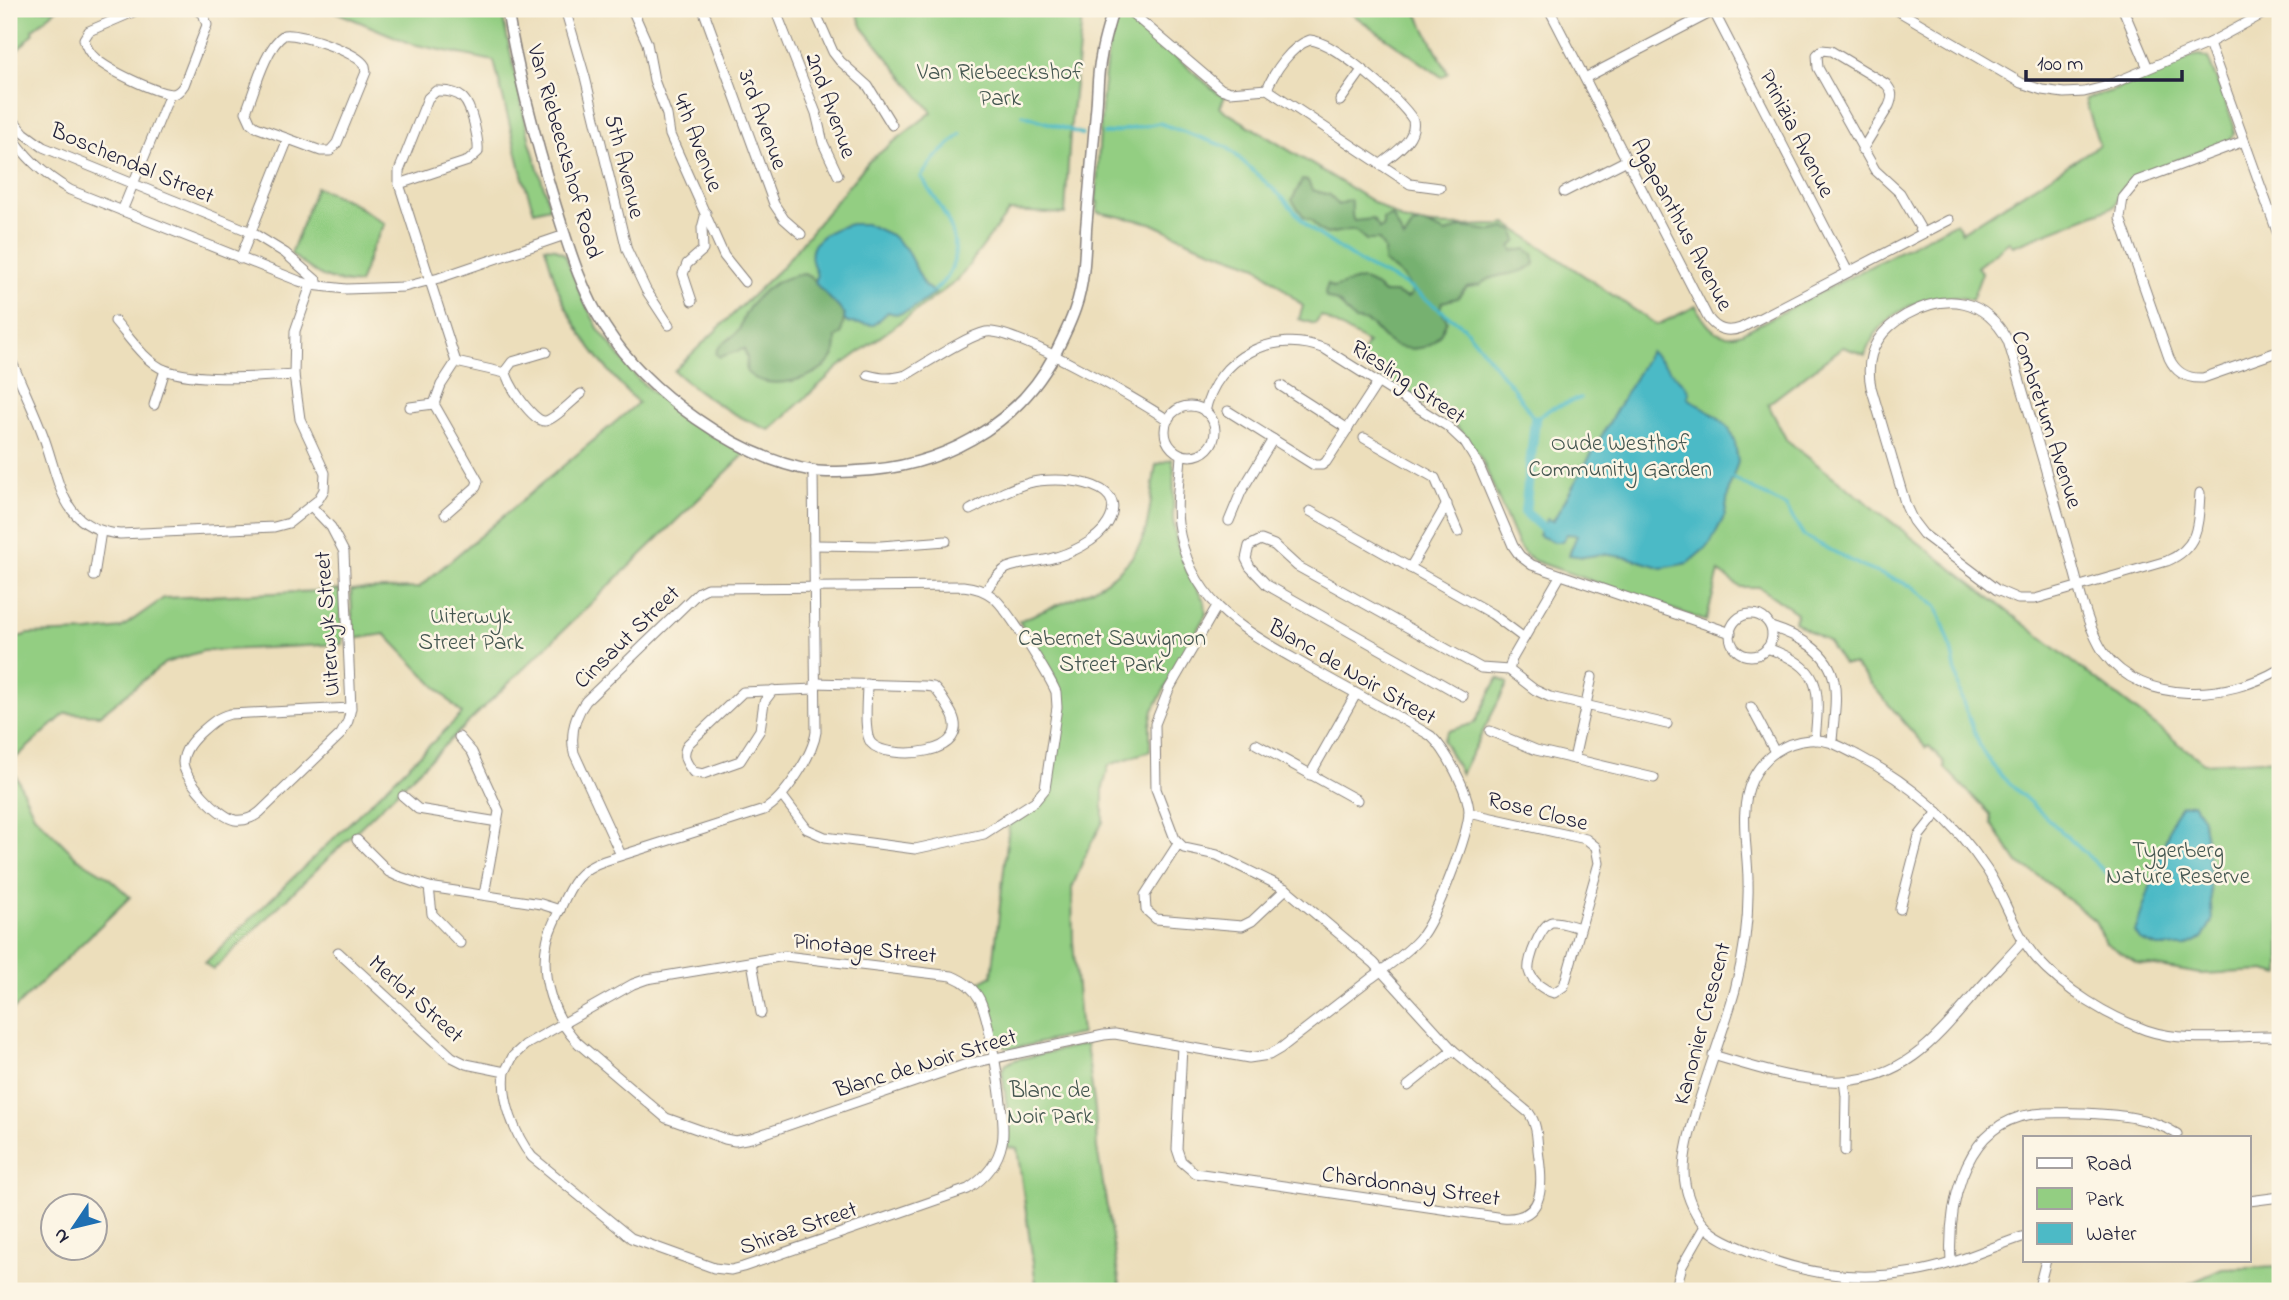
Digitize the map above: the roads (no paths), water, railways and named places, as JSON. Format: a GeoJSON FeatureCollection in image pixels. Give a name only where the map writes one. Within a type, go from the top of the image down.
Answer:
{"type":"FeatureCollection","features":[{"type":"Feature","properties":{"kind":"street"},"geometry":{"type":"LineString","coordinates":[[140,9],[89,31],[84,39],[87,49],[93,57],[115,72],[170,94],[180,91],[184,85],[207,25],[203,13],[194,9]]}},
{"type":"Feature","properties":{"kind":"street","name":"Van Riebeeckshof Road"},"geometry":{"type":"LineString","coordinates":[[507,9],[541,158],[565,235],[594,308],[616,343],[643,375],[674,403],[731,439],[762,454],[813,471],[886,470],[918,463],[957,448],[1005,416],[1032,388],[1054,356],[1076,307],[1084,267],[1101,57],[1113,9]]}},
{"type":"Feature","properties":{"kind":"street","name":"5th Avenue"},"geometry":{"type":"LineString","coordinates":[[565,9],[627,250],[646,290],[669,325]]}},
{"type":"Feature","properties":{"kind":"street","name":"4th Avenue"},"geometry":{"type":"LineString","coordinates":[[632,9],[646,43],[654,80],[667,115],[670,135],[728,263],[746,282]]}},
{"type":"Feature","properties":{"kind":"street","name":"3rd Avenue"},"geometry":{"type":"LineString","coordinates":[[703,9],[774,204],[784,219],[801,234]]}},
{"type":"Feature","properties":{"kind":"street","name":"2nd Avenue"},"geometry":{"type":"LineString","coordinates":[[775,9],[816,113],[823,143],[838,174]]}},
{"type":"Feature","properties":{"kind":"street"},"geometry":{"type":"LineString","coordinates":[[814,9],[833,52],[868,86],[892,125]]}},
{"type":"Feature","properties":{"kind":"street"},"geometry":{"type":"LineString","coordinates":[[1126,9],[1223,90],[1230,92],[1266,89],[1414,186],[1440,188]]}},
{"type":"Feature","properties":{"kind":"street","name":"Agapanthus Avenue"},"geometry":{"type":"LineString","coordinates":[[1549,9],[1709,318],[1719,328],[1729,331],[1741,328],[1949,220]]}},
{"type":"Feature","properties":{"kind":"street"},"geometry":{"type":"LineString","coordinates":[[1895,9],[2012,78],[2042,90],[2074,93],[2095,90],[2209,43],[2272,9]]}},
{"type":"Feature","properties":{"kind":"street"},"geometry":{"type":"LineString","coordinates":[[2123,9],[2148,68]]}},
{"type":"Feature","properties":{"kind":"street"},"geometry":{"type":"LineString","coordinates":[[1585,78],[1716,11]]}},
{"type":"Feature","properties":{"kind":"street","name":"Prinizia Avenue"},"geometry":{"type":"LineString","coordinates":[[1716,11],[1848,272]]}},
{"type":"Feature","properties":{"kind":"street"},"geometry":{"type":"LineString","coordinates":[[295,34],[354,56],[363,62],[366,72],[334,148],[326,152],[288,139],[256,127],[246,112],[270,51],[278,38],[295,34]]}},
{"type":"Feature","properties":{"kind":"street"},"geometry":{"type":"LineString","coordinates":[[1266,89],[1272,77],[1299,45],[1310,40],[1322,43],[1382,85],[1409,113],[1414,123],[1414,132],[1409,139],[1380,165]]}},
{"type":"Feature","properties":{"kind":"street"},"geometry":{"type":"LineString","coordinates":[[2209,43],[2280,240]]}},
{"type":"Feature","properties":{"kind":"street"},"geometry":{"type":"LineString","coordinates":[[1862,150],[1889,106],[1892,91],[1831,51],[1822,50],[1817,55],[1818,68],[1862,150],[1875,170],[1900,193],[1923,233]]}},
{"type":"Feature","properties":{"kind":"street"},"geometry":{"type":"LineString","coordinates":[[1340,102],[1362,71]]}},
{"type":"Feature","properties":{"kind":"street"},"geometry":{"type":"LineString","coordinates":[[398,184],[468,161],[476,155],[478,144],[470,109],[461,95],[439,91],[433,92],[428,98],[399,171],[398,184],[457,362]]}},
{"type":"Feature","properties":{"kind":"street"},"geometry":{"type":"LineString","coordinates":[[122,211],[170,94]]}},
{"type":"Feature","properties":{"kind":"street","name":"Boschendal Street"},"geometry":{"type":"LineString","coordinates":[[9,115],[24,133],[43,147],[251,232],[285,253],[312,282]]}},
{"type":"Feature","properties":{"kind":"street","name":"Boschendal Street"},"geometry":{"type":"LineString","coordinates":[[9,131],[27,158],[49,177],[70,190],[240,259],[324,286],[357,290],[387,289],[430,280],[565,235]]}},
{"type":"Feature","properties":{"kind":"street"},"geometry":{"type":"LineString","coordinates":[[240,259],[288,139]]}},
{"type":"Feature","properties":{"kind":"street"},"geometry":{"type":"LineString","coordinates":[[2244,141],[2137,181],[2123,198],[2120,218],[2169,358],[2180,373],[2203,379],[2280,351]]}},
{"type":"Feature","properties":{"kind":"street"},"geometry":{"type":"LineString","coordinates":[[1564,192],[1627,160]]}},
{"type":"Feature","properties":{"kind":"street"},"geometry":{"type":"LineString","coordinates":[[692,301],[683,274],[687,264],[703,250],[702,228],[706,213]]}},
{"type":"Feature","properties":{"kind":"street"},"geometry":{"type":"LineString","coordinates":[[9,355],[43,435],[65,501],[82,521],[101,531],[120,534],[274,527],[289,523],[311,506],[322,495],[326,478],[300,419],[294,375],[295,331],[312,282]]}},
{"type":"Feature","properties":{"kind":"street","name":"Combretum Avenue"},"geometry":{"type":"LineString","coordinates":[[2080,587],[2035,600],[2010,597],[1923,534],[1913,521],[1906,506],[1869,379],[1869,362],[1873,347],[1881,334],[1893,323],[1922,306],[1955,301],[1982,311],[2003,332],[2008,341],[2094,634],[2105,653],[2120,670],[2149,686],[2181,692],[2230,688],[2258,681],[2280,669]]}},
{"type":"Feature","properties":{"kind":"street"},"geometry":{"type":"LineString","coordinates":[[115,321],[147,357],[165,370],[207,377],[294,375]]}},
{"type":"Feature","properties":{"kind":"street"},"geometry":{"type":"LineString","coordinates":[[868,375],[883,379],[906,375],[989,332],[996,332],[1054,356],[1168,420]]}},
{"type":"Feature","properties":{"kind":"street","name":"Riesling Street"},"geometry":{"type":"LineString","coordinates":[[1205,412],[1207,401],[1229,367],[1246,354],[1276,343],[1299,342],[1317,346],[1447,426],[1465,443],[1479,466],[1516,551],[1532,565],[1731,633]]}},
{"type":"Feature","properties":{"kind":"street"},"geometry":{"type":"LineString","coordinates":[[505,373],[512,362],[546,352]]}},
{"type":"Feature","properties":{"kind":"street"},"geometry":{"type":"LineString","coordinates":[[457,362],[505,373]]}},
{"type":"Feature","properties":{"kind":"street"},"geometry":{"type":"LineString","coordinates":[[434,404],[441,386],[457,362]]}},
{"type":"Feature","properties":{"kind":"street"},"geometry":{"type":"LineString","coordinates":[[154,405],[165,370]]}},
{"type":"Feature","properties":{"kind":"street"},"geometry":{"type":"LineString","coordinates":[[505,373],[533,417],[541,421],[550,419],[581,394]]}},
{"type":"Feature","properties":{"kind":"street"},"geometry":{"type":"LineString","coordinates":[[1228,411],[1319,466],[1326,462],[1378,382]]}},
{"type":"Feature","properties":{"kind":"street"},"geometry":{"type":"LineString","coordinates":[[1281,386],[1348,429]]}},
{"type":"Feature","properties":{"kind":"street"},"geometry":{"type":"LineString","coordinates":[[410,407],[434,404]]}},
{"type":"Feature","properties":{"kind":"street"},"geometry":{"type":"LineString","coordinates":[[434,404],[478,481],[475,487],[444,514]]}},
{"type":"Feature","properties":{"kind":"street"},"geometry":{"type":"LineString","coordinates":[[1192,406],[1205,412],[1214,428],[1210,446],[1199,454],[1181,455],[1171,448],[1166,437],[1168,420],[1172,414],[1184,407],[1192,406]]}},
{"type":"Feature","properties":{"kind":"street"},"geometry":{"type":"LineString","coordinates":[[1364,438],[1432,475],[1439,483],[1458,532]]}},
{"type":"Feature","properties":{"kind":"street"},"geometry":{"type":"LineString","coordinates":[[1229,521],[1241,492],[1273,439]]}},
{"type":"Feature","properties":{"kind":"street","name":"Blanc de Noir Street"},"geometry":{"type":"LineString","coordinates":[[813,471],[816,732],[813,746],[782,796],[770,807],[596,863],[580,873],[570,886],[546,943],[545,972],[549,993],[563,1023],[585,1051],[666,1118],[715,1137],[735,1140],[751,1138],[968,1064],[1104,1035],[1115,1034],[1249,1058],[1269,1055],[1416,943],[1431,923],[1469,813],[1465,794],[1445,754],[1437,741],[1424,732],[1248,633],[1217,606],[1195,574],[1181,537],[1177,511],[1181,455]]}},
{"type":"Feature","properties":{"kind":"street"},"geometry":{"type":"LineString","coordinates":[[782,796],[804,825],[816,835],[915,849],[984,834],[1041,796],[1048,782],[1057,706],[1056,692],[1004,609],[985,591],[1005,569],[1053,558],[1098,536],[1112,512],[1111,500],[1105,492],[1087,483],[1044,480],[1020,485],[970,510]]}},
{"type":"Feature","properties":{"kind":"street"},"geometry":{"type":"LineString","coordinates":[[2080,587],[2180,555],[2197,533],[2200,493]]}},
{"type":"Feature","properties":{"kind":"street"},"geometry":{"type":"LineString","coordinates":[[1410,568],[1447,504]]}},
{"type":"Feature","properties":{"kind":"street","name":"Uiterwyk Street"},"geometry":{"type":"LineString","coordinates":[[311,506],[331,527],[344,552],[351,708],[348,721],[341,734],[260,812],[250,818],[232,819],[222,813],[191,782],[184,770],[183,759],[187,747],[220,718],[235,714],[351,708]]}},
{"type":"Feature","properties":{"kind":"street"},"geometry":{"type":"LineString","coordinates":[[1310,511],[1492,614],[1524,638]]}},
{"type":"Feature","properties":{"kind":"street"},"geometry":{"type":"LineString","coordinates":[[94,576],[101,531]]}},
{"type":"Feature","properties":{"kind":"street"},"geometry":{"type":"LineString","coordinates":[[814,545],[881,546],[946,541]]}},
{"type":"Feature","properties":{"kind":"street"},"geometry":{"type":"LineString","coordinates":[[1463,696],[1267,585],[1248,565],[1247,549],[1256,541],[1270,542],[1297,566],[1466,661],[1481,668],[1509,670],[1543,694],[1667,724]]}},
{"type":"Feature","properties":{"kind":"street"},"geometry":{"type":"LineString","coordinates":[[1509,670],[1512,659],[1560,576]]}},
{"type":"Feature","properties":{"kind":"street","name":"Cinsaut Street"},"geometry":{"type":"LineString","coordinates":[[621,855],[574,753],[573,728],[582,707],[703,590],[716,586],[963,586],[985,591]]}},
{"type":"Feature","properties":{"kind":"street"},"geometry":{"type":"LineString","coordinates":[[1217,606],[1169,689],[1155,724],[1156,789],[1170,830],[1178,844],[1145,895],[1146,910],[1156,919],[1242,926],[1252,921],[1286,890]]}},
{"type":"Feature","properties":{"kind":"street"},"geometry":{"type":"LineString","coordinates":[[1771,627],[1772,638],[1767,648],[1759,654],[1743,654],[1732,643],[1731,633],[1736,621],[1748,614],[1762,617],[1771,627],[1788,632],[1820,653],[1831,669],[1835,681],[1832,742]]}},
{"type":"Feature","properties":{"kind":"street"},"geometry":{"type":"LineString","coordinates":[[1767,648],[1795,659],[1813,678],[1818,695],[1815,740]]}},
{"type":"Feature","properties":{"kind":"street"},"geometry":{"type":"LineString","coordinates":[[1574,759],[1592,677]]}},
{"type":"Feature","properties":{"kind":"street"},"geometry":{"type":"LineString","coordinates":[[773,690],[764,702],[760,730],[740,761],[703,774],[693,772],[684,758],[688,744],[743,692],[815,686],[867,684],[933,687],[953,715],[953,737],[941,747],[919,753],[874,746],[867,734],[867,684]]}},
{"type":"Feature","properties":{"kind":"street"},"geometry":{"type":"LineString","coordinates":[[1310,775],[1356,694]]}},
{"type":"Feature","properties":{"kind":"street"},"geometry":{"type":"LineString","coordinates":[[1751,707],[1775,752],[1797,742],[1832,742],[1883,768],[1938,812],[1964,839],[1985,867],[2004,897],[2023,941],[2036,958],[2053,975],[2106,1012],[2146,1030],[2181,1037],[2280,1038]]}},
{"type":"Feature","properties":{"kind":"street"},"geometry":{"type":"LineString","coordinates":[[1490,731],[1536,750],[1654,778]]}},
{"type":"Feature","properties":{"kind":"street"},"geometry":{"type":"LineString","coordinates":[[459,737],[472,752],[499,811],[484,895]]}},
{"type":"Feature","properties":{"kind":"street"},"geometry":{"type":"LineString","coordinates":[[1256,744],[1356,800]]}},
{"type":"Feature","properties":{"kind":"street","name":"Kanonier Crescent"},"geometry":{"type":"LineString","coordinates":[[1705,1226],[1692,1206],[1684,1173],[1690,1135],[1735,990],[1746,928],[1746,800],[1758,768],[1775,752]]}},
{"type":"Feature","properties":{"kind":"street"},"geometry":{"type":"LineString","coordinates":[[403,796],[418,809],[498,822]]}},
{"type":"Feature","properties":{"kind":"street"},"geometry":{"type":"LineString","coordinates":[[1900,909],[1919,836],[1938,812]]}},
{"type":"Feature","properties":{"kind":"street","name":"Rose Close"},"geometry":{"type":"LineString","coordinates":[[1469,813],[1587,839],[1596,846],[1599,863],[1564,986],[1554,993],[1546,991],[1529,971],[1541,932],[1553,922],[1580,928]]}},
{"type":"Feature","properties":{"kind":"street"},"geometry":{"type":"LineString","coordinates":[[357,840],[389,872],[429,887],[560,909]]}},
{"type":"Feature","properties":{"kind":"street","name":"Chardonnay Street"},"geometry":{"type":"LineString","coordinates":[[1178,844],[1190,850],[1217,855],[1286,890],[1381,971],[1453,1051],[1529,1113],[1534,1122],[1542,1188],[1535,1205],[1520,1217],[1503,1218],[1195,1173],[1181,1161],[1177,1149],[1182,1046]]}},
{"type":"Feature","properties":{"kind":"street"},"geometry":{"type":"LineString","coordinates":[[429,887],[432,914],[460,943]]}},
{"type":"Feature","properties":{"kind":"street"},"geometry":{"type":"LineString","coordinates":[[1713,1055],[1779,1073],[1813,1079],[1844,1081],[1879,1073],[1900,1065],[1936,1039],[2023,941]]}},
{"type":"Feature","properties":{"kind":"street","name":"Merlot Street"},"geometry":{"type":"LineString","coordinates":[[338,951],[452,1057],[466,1064],[505,1072]]}},
{"type":"Feature","properties":{"kind":"street","name":"Pinotage Street"},"geometry":{"type":"LineString","coordinates":[[563,1023],[639,981],[794,956],[945,974],[958,979],[970,986],[980,1000],[994,1058]]}},
{"type":"Feature","properties":{"kind":"street"},"geometry":{"type":"LineString","coordinates":[[752,962],[761,1013]]}},
{"type":"Feature","properties":{"kind":"street"},"geometry":{"type":"LineString","coordinates":[[505,1072],[509,1062],[525,1045],[563,1023]]}},
{"type":"Feature","properties":{"kind":"street"},"geometry":{"type":"LineString","coordinates":[[1408,1086],[1453,1051]]}},
{"type":"Feature","properties":{"kind":"street","name":"Shiraz Street"},"geometry":{"type":"LineString","coordinates":[[505,1072],[505,1096],[522,1143],[533,1157],[631,1238],[724,1270],[743,1267],[946,1198],[976,1184],[996,1160],[1004,1133],[994,1058]]}},
{"type":"Feature","properties":{"kind":"street"},"geometry":{"type":"LineString","coordinates":[[1844,1081],[1845,1151]]}},
{"type":"Feature","properties":{"kind":"street"},"geometry":{"type":"LineString","coordinates":[[1951,1262],[1952,1221],[1967,1166],[1980,1143],[1990,1132],[2006,1122],[2038,1113],[2114,1115],[2160,1124],[2177,1134]]}},
{"type":"Feature","properties":{"kind":"street"},"geometry":{"type":"LineString","coordinates":[[2250,1201],[2280,1197]]}},
{"type":"Feature","properties":{"kind":"street"},"geometry":{"type":"LineString","coordinates":[[1675,1291],[1682,1266],[1705,1226],[1777,1263],[1809,1271],[1850,1276],[1916,1272],[2023,1237]]}},
{"type":"Feature","properties":{"kind":"street"},"geometry":{"type":"LineString","coordinates":[[2038,1291],[2045,1262]]}},
{"type":"Feature","properties":{"kind":"water"},"geometry":{"type":"Polygon","coordinates":[[[851,224],[867,224],[891,235],[906,249],[925,286],[935,293],[906,311],[894,314],[888,312],[874,325],[848,323],[844,318],[845,314],[815,283],[812,253],[823,235],[851,224]]]}},
{"type":"Feature","properties":{"kind":"water"},"geometry":{"type":"Polygon","coordinates":[[[1650,351],[1685,385],[1689,391],[1688,398],[1729,428],[1738,462],[1729,488],[1725,515],[1710,544],[1688,563],[1662,568],[1630,558],[1602,554],[1584,557],[1569,555],[1577,535],[1567,534],[1562,542],[1554,542],[1538,535],[1547,519],[1553,521],[1650,351]]]}},
{"type":"Feature","properties":{"kind":"water"},"geometry":{"type":"Polygon","coordinates":[[[2193,803],[2202,817],[2208,850],[2212,921],[2203,938],[2185,947],[2157,947],[2140,940],[2135,932],[2173,818],[2181,806],[2193,803]]]}},
{"type":"Feature","properties":{"kind":"waterway"},"geometry":{"type":"LineString","coordinates":[[1023,115],[1082,134]]}},
{"type":"Feature","properties":{"kind":"waterway"},"geometry":{"type":"LineString","coordinates":[[1104,134],[1159,123],[1227,147],[1284,199],[1309,228],[1364,265],[1406,285],[1464,327],[1535,420],[1550,409],[1581,398]]}},
{"type":"Feature","properties":{"kind":"waterway"},"geometry":{"type":"LineString","coordinates":[[934,291],[947,277],[955,248],[947,219],[921,177],[934,159],[961,134]]}},
{"type":"Feature","properties":{"kind":"waterway"},"geometry":{"type":"LineString","coordinates":[[1535,420],[1525,512],[1542,527]]}},
{"type":"Feature","properties":{"kind":"waterway"},"geometry":{"type":"LineString","coordinates":[[1733,478],[1786,507],[1804,536],[1865,568],[1912,586],[1937,607],[1950,644],[1961,697],[1981,749],[1999,774],[2111,877]]}},
{"type":"Feature","properties":{"kind":"park label","name":"Van Riebeeckshof Park"},"geometry":{"type":"Point","coordinates":[1000,84]}},
{"type":"Feature","properties":{"kind":"park label","name":"Oude Westhof Community Garden"},"geometry":{"type":"Point","coordinates":[1620,455]}},
{"type":"Feature","properties":{"kind":"park label","name":"Uiterwyk Street Park"},"geometry":{"type":"Point","coordinates":[471,628]}},
{"type":"Feature","properties":{"kind":"park label","name":"Cabernet Sauvignon Street Park"},"geometry":{"type":"Point","coordinates":[1112,650]}},
{"type":"Feature","properties":{"kind":"park label","name":"Tygerberg Nature Reserve"},"geometry":{"type":"Point","coordinates":[2178,862]}},
{"type":"Feature","properties":{"kind":"park label","name":"Blanc de Noir Park"},"geometry":{"type":"Point","coordinates":[1050,1102]}}]}
